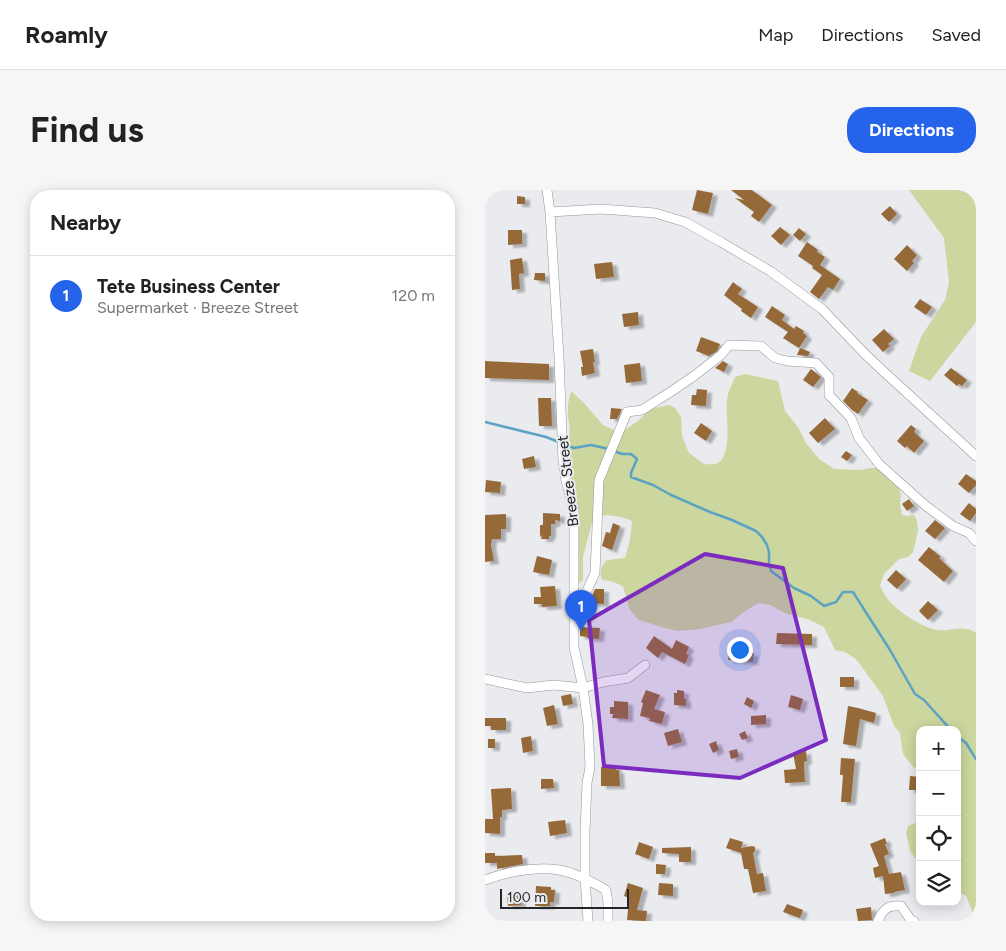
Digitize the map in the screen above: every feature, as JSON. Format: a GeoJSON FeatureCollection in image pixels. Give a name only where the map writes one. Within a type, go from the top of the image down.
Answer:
{"type":"FeatureCollection","features":[{"type":"Feature","properties":{"kind":"street","name":"Breeze Street"},"geometry":{"type":"LineString","coordinates":[[547,190],[559,356],[563,460],[566,481],[574,509],[574,647],[583,688],[588,724],[590,767],[587,783],[585,831],[585,878],[588,921]]}},
{"type":"Feature","properties":{"kind":"street"},"geometry":{"type":"LineString","coordinates":[[549,212],[601,209],[655,213],[685,222],[721,242],[770,271],[823,308],[864,353],[976,456]]}},
{"type":"Feature","properties":{"kind":"street"},"geometry":{"type":"LineString","coordinates":[[574,631],[581,604],[595,573],[599,480],[627,412],[642,410],[687,381],[721,355],[729,345],[761,346],[775,358],[787,361],[816,363],[829,377],[829,395],[851,418],[859,438],[879,464],[927,506],[953,526],[969,532],[976,541]]}},
{"type":"Feature","properties":{"kind":"street"},"geometry":{"type":"LineString","coordinates":[[485,679],[527,688],[554,685],[583,688],[603,682],[628,678],[645,665]]}},
{"type":"Feature","properties":{"kind":"street"},"geometry":{"type":"LineString","coordinates":[[485,880],[503,874],[533,869],[559,870],[585,878],[606,890],[608,921]]}},
{"type":"Feature","properties":{"kind":"street"},"geometry":{"type":"LineString","coordinates":[[878,921],[882,912],[892,905],[901,906],[911,920],[914,921]]}},
{"type":"Feature","properties":{"kind":"highlighted area"},"geometry":{"type":"Polygon","coordinates":[[[705,554],[783,568],[826,740],[740,778],[604,766],[589,620],[705,554]]]}},
{"type":"Feature","properties":{"kind":"green space"},"geometry":{"type":"Polygon","coordinates":[[[909,190],[976,190],[976,322],[930,381],[909,371],[921,337],[945,300],[949,282],[944,238],[909,190]]]}},
{"type":"Feature","properties":{"kind":"green space"},"geometry":{"type":"Polygon","coordinates":[[[745,374],[778,381],[785,411],[819,459],[834,469],[861,470],[877,468],[899,488],[902,515],[914,515],[918,531],[913,552],[908,557],[899,559],[884,574],[880,586],[895,606],[925,626],[938,630],[966,629],[976,633],[976,921],[966,896],[961,893],[961,726],[916,726],[916,767],[914,768],[903,754],[900,733],[894,726],[883,696],[856,659],[845,652],[835,650],[824,627],[810,620],[785,613],[770,605],[758,603],[731,622],[700,629],[678,631],[639,620],[630,610],[623,586],[611,581],[602,580],[601,574],[602,567],[607,560],[625,558],[630,540],[632,521],[628,519],[611,515],[597,516],[592,523],[583,556],[583,580],[577,585],[576,507],[574,486],[569,472],[568,449],[570,429],[568,404],[571,391],[603,425],[620,433],[655,408],[669,405],[675,408],[681,417],[682,436],[689,453],[704,464],[716,464],[722,460],[727,445],[728,397],[735,377],[745,374]]]}},
{"type":"Feature","properties":{"kind":"green space"},"geometry":{"type":"Polygon","coordinates":[[[916,823],[916,859],[911,853],[906,834],[908,826],[916,823]]]}},
{"type":"Feature","properties":{"kind":"building"},"geometry":{"type":"Polygon","coordinates":[[[697,190],[713,193],[708,214],[692,210],[697,190]]]}},
{"type":"Feature","properties":{"kind":"building"},"geometry":{"type":"Polygon","coordinates":[[[731,190],[752,190],[772,205],[759,222],[751,216],[754,212],[735,198],[744,200],[731,190]]]}},
{"type":"Feature","properties":{"kind":"building"},"geometry":{"type":"Polygon","coordinates":[[[517,196],[525,197],[525,204],[517,204],[517,196]]]}},
{"type":"Feature","properties":{"kind":"building"},"geometry":{"type":"Polygon","coordinates":[[[890,206],[897,214],[889,222],[881,214],[890,206]]]}},
{"type":"Feature","properties":{"kind":"building"},"geometry":{"type":"Polygon","coordinates":[[[780,227],[790,235],[781,245],[771,236],[780,227]]]}},
{"type":"Feature","properties":{"kind":"building"},"geometry":{"type":"Polygon","coordinates":[[[799,228],[806,234],[800,241],[793,235],[799,228]]]}},
{"type":"Feature","properties":{"kind":"building"},"geometry":{"type":"Polygon","coordinates":[[[508,230],[522,230],[522,244],[508,245],[508,230]]]}},
{"type":"Feature","properties":{"kind":"building"},"geometry":{"type":"Polygon","coordinates":[[[807,242],[825,257],[820,265],[840,279],[833,290],[828,287],[819,299],[810,292],[822,275],[798,256],[807,242]]]}},
{"type":"Feature","properties":{"kind":"building"},"geometry":{"type":"Polygon","coordinates":[[[907,245],[917,255],[912,261],[914,263],[907,271],[894,259],[907,245]]]}},
{"type":"Feature","properties":{"kind":"building"},"geometry":{"type":"Polygon","coordinates":[[[522,258],[524,273],[519,274],[520,289],[512,290],[510,260],[522,258]]]}},
{"type":"Feature","properties":{"kind":"building"},"geometry":{"type":"Polygon","coordinates":[[[612,262],[614,277],[596,279],[594,264],[612,262]]]}},
{"type":"Feature","properties":{"kind":"building"},"geometry":{"type":"Polygon","coordinates":[[[535,273],[545,273],[545,281],[534,280],[535,273]]]}},
{"type":"Feature","properties":{"kind":"building"},"geometry":{"type":"Polygon","coordinates":[[[733,282],[742,289],[738,294],[758,307],[751,318],[724,295],[733,282]]]}},
{"type":"Feature","properties":{"kind":"building"},"geometry":{"type":"Polygon","coordinates":[[[920,299],[932,307],[926,315],[914,307],[920,299]]]}},
{"type":"Feature","properties":{"kind":"building"},"geometry":{"type":"Polygon","coordinates":[[[772,306],[785,315],[782,320],[794,329],[796,326],[804,331],[803,333],[807,336],[799,348],[783,338],[788,332],[765,317],[772,306]]]}},
{"type":"Feature","properties":{"kind":"building"},"geometry":{"type":"Polygon","coordinates":[[[638,312],[639,325],[624,327],[622,314],[638,312]]]}},
{"type":"Feature","properties":{"kind":"building"},"geometry":{"type":"Polygon","coordinates":[[[884,329],[894,339],[883,352],[872,340],[884,329]]]}},
{"type":"Feature","properties":{"kind":"building"},"geometry":{"type":"Polygon","coordinates":[[[701,337],[720,344],[717,351],[709,356],[696,351],[701,337]]]}},
{"type":"Feature","properties":{"kind":"building"},"geometry":{"type":"Polygon","coordinates":[[[800,348],[810,352],[808,356],[797,355],[800,348]]]}},
{"type":"Feature","properties":{"kind":"building"},"geometry":{"type":"Polygon","coordinates":[[[593,349],[595,373],[582,376],[581,367],[583,367],[580,351],[593,349]]]}},
{"type":"Feature","properties":{"kind":"building"},"geometry":{"type":"Polygon","coordinates":[[[485,361],[549,364],[549,380],[485,378],[485,361]]]}},
{"type":"Feature","properties":{"kind":"building"},"geometry":{"type":"Polygon","coordinates":[[[723,361],[728,364],[724,372],[715,368],[723,361]]]}},
{"type":"Feature","properties":{"kind":"building"},"geometry":{"type":"Polygon","coordinates":[[[640,363],[642,381],[626,383],[624,365],[640,363]]]}},
{"type":"Feature","properties":{"kind":"building"},"geometry":{"type":"Polygon","coordinates":[[[951,368],[967,380],[962,386],[959,384],[957,386],[944,375],[951,368]]]}},
{"type":"Feature","properties":{"kind":"building"},"geometry":{"type":"Polygon","coordinates":[[[811,369],[821,377],[813,387],[803,380],[811,369]]]}},
{"type":"Feature","properties":{"kind":"building"},"geometry":{"type":"Polygon","coordinates":[[[852,388],[868,400],[858,414],[843,401],[852,388]]]}},
{"type":"Feature","properties":{"kind":"building"},"geometry":{"type":"Polygon","coordinates":[[[697,389],[707,390],[706,406],[691,405],[692,395],[696,395],[697,389]]]}},
{"type":"Feature","properties":{"kind":"building"},"geometry":{"type":"Polygon","coordinates":[[[538,398],[551,398],[552,426],[539,426],[538,398]]]}},
{"type":"Feature","properties":{"kind":"building"},"geometry":{"type":"Polygon","coordinates":[[[611,408],[622,409],[617,419],[610,419],[611,408]]]}},
{"type":"Feature","properties":{"kind":"building"},"geometry":{"type":"Polygon","coordinates":[[[825,418],[835,429],[818,443],[809,433],[825,418]]]}},
{"type":"Feature","properties":{"kind":"building"},"geometry":{"type":"Polygon","coordinates":[[[701,423],[712,431],[706,441],[694,433],[701,423]]]}},
{"type":"Feature","properties":{"kind":"building"},"geometry":{"type":"Polygon","coordinates":[[[911,425],[916,429],[914,432],[924,441],[914,453],[907,446],[905,448],[897,441],[911,425]]]}},
{"type":"Feature","properties":{"kind":"building"},"geometry":{"type":"Polygon","coordinates":[[[846,451],[852,455],[847,461],[841,457],[846,451]]]}},
{"type":"Feature","properties":{"kind":"building"},"geometry":{"type":"Polygon","coordinates":[[[534,456],[536,467],[524,469],[522,459],[534,456]]]}},
{"type":"Feature","properties":{"kind":"building"},"geometry":{"type":"Polygon","coordinates":[[[966,474],[976,481],[976,485],[969,493],[958,484],[966,474]]]}},
{"type":"Feature","properties":{"kind":"building"},"geometry":{"type":"Polygon","coordinates":[[[486,480],[501,482],[500,493],[485,492],[486,480]]]}},
{"type":"Feature","properties":{"kind":"building"},"geometry":{"type":"Polygon","coordinates":[[[909,499],[914,506],[907,511],[902,504],[909,499]]]}},
{"type":"Feature","properties":{"kind":"building"},"geometry":{"type":"Polygon","coordinates":[[[969,503],[976,509],[976,513],[970,521],[960,514],[969,503]]]}},
{"type":"Feature","properties":{"kind":"building"},"geometry":{"type":"Polygon","coordinates":[[[543,513],[560,514],[560,521],[555,520],[555,524],[551,524],[551,536],[549,536],[549,539],[541,539],[542,535],[540,537],[543,513]]]}},
{"type":"Feature","properties":{"kind":"building"},"geometry":{"type":"Polygon","coordinates":[[[506,514],[506,529],[501,529],[501,539],[492,539],[491,545],[494,561],[485,562],[485,515],[506,514]]]}},
{"type":"Feature","properties":{"kind":"building"},"geometry":{"type":"Polygon","coordinates":[[[935,520],[945,528],[935,539],[925,531],[935,520]]]}},
{"type":"Feature","properties":{"kind":"building"},"geometry":{"type":"Polygon","coordinates":[[[613,523],[620,526],[612,550],[602,546],[606,532],[610,533],[613,523]]]}},
{"type":"Feature","properties":{"kind":"building"},"geometry":{"type":"Polygon","coordinates":[[[929,547],[953,571],[944,582],[918,560],[929,547]]]}},
{"type":"Feature","properties":{"kind":"building"},"geometry":{"type":"Polygon","coordinates":[[[537,556],[552,560],[549,575],[533,572],[537,556]]]}},
{"type":"Feature","properties":{"kind":"building"},"geometry":{"type":"Polygon","coordinates":[[[896,570],[906,579],[897,589],[887,580],[896,570]]]}},
{"type":"Feature","properties":{"kind":"building"},"geometry":{"type":"Polygon","coordinates":[[[555,586],[557,606],[542,607],[542,604],[534,604],[534,597],[541,597],[540,587],[555,586]]]}},
{"type":"Feature","properties":{"kind":"building"},"geometry":{"type":"Polygon","coordinates":[[[595,589],[604,589],[604,604],[589,603],[595,589]]]}},
{"type":"Feature","properties":{"kind":"building"},"geometry":{"type":"Polygon","coordinates":[[[928,601],[938,610],[928,620],[919,611],[928,601]]]}},
{"type":"Feature","properties":{"kind":"building"},"geometry":{"type":"Polygon","coordinates":[[[580,627],[600,628],[599,639],[580,636],[580,627]]]}},
{"type":"Feature","properties":{"kind":"building"},"geometry":{"type":"Polygon","coordinates":[[[777,633],[812,634],[812,645],[776,644],[777,633]]]}},
{"type":"Feature","properties":{"kind":"building"},"geometry":{"type":"Polygon","coordinates":[[[654,636],[672,649],[676,640],[689,647],[686,654],[689,655],[685,664],[662,652],[658,658],[646,648],[654,636]]]}},
{"type":"Feature","properties":{"kind":"building"},"geometry":{"type":"Polygon","coordinates":[[[729,652],[754,653],[753,662],[728,660],[729,652]]]}},
{"type":"Feature","properties":{"kind":"building"},"geometry":{"type":"Polygon","coordinates":[[[840,677],[854,677],[854,687],[840,687],[840,677]]]}},
{"type":"Feature","properties":{"kind":"building"},"geometry":{"type":"Polygon","coordinates":[[[646,690],[660,695],[654,709],[665,712],[662,724],[649,721],[650,718],[640,716],[643,703],[641,702],[646,690]]]}},
{"type":"Feature","properties":{"kind":"building"},"geometry":{"type":"Polygon","coordinates":[[[677,690],[684,691],[686,706],[674,705],[674,693],[677,693],[677,690]]]}},
{"type":"Feature","properties":{"kind":"building"},"geometry":{"type":"Polygon","coordinates":[[[571,694],[573,704],[563,706],[561,696],[571,694]]]}},
{"type":"Feature","properties":{"kind":"building"},"geometry":{"type":"Polygon","coordinates":[[[791,695],[803,699],[800,710],[788,707],[791,695]]]}},
{"type":"Feature","properties":{"kind":"building"},"geometry":{"type":"Polygon","coordinates":[[[747,697],[754,701],[751,708],[744,704],[747,697]]]}},
{"type":"Feature","properties":{"kind":"building"},"geometry":{"type":"Polygon","coordinates":[[[614,701],[628,702],[628,719],[612,718],[613,714],[610,714],[610,707],[614,707],[614,701]]]}},
{"type":"Feature","properties":{"kind":"building"},"geometry":{"type":"Polygon","coordinates":[[[554,705],[558,724],[547,726],[543,708],[554,705]]]}},
{"type":"Feature","properties":{"kind":"building"},"geometry":{"type":"Polygon","coordinates":[[[848,706],[876,713],[874,723],[860,719],[856,746],[843,744],[848,706]]]}},
{"type":"Feature","properties":{"kind":"building"},"geometry":{"type":"Polygon","coordinates":[[[766,715],[766,724],[751,725],[751,716],[766,715]]]}},
{"type":"Feature","properties":{"kind":"building"},"geometry":{"type":"Polygon","coordinates":[[[485,718],[506,718],[506,730],[491,730],[491,726],[485,726],[485,718]]]}},
{"type":"Feature","properties":{"kind":"building"},"geometry":{"type":"Polygon","coordinates":[[[678,729],[682,742],[668,746],[664,733],[678,729]]]}},
{"type":"Feature","properties":{"kind":"building"},"geometry":{"type":"Polygon","coordinates":[[[745,731],[748,738],[742,740],[739,734],[745,731]]]}},
{"type":"Feature","properties":{"kind":"building"},"geometry":{"type":"Polygon","coordinates":[[[531,736],[533,751],[523,753],[521,738],[531,736]]]}},
{"type":"Feature","properties":{"kind":"building"},"geometry":{"type":"Polygon","coordinates":[[[488,739],[495,739],[495,748],[488,748],[488,739]]]}},
{"type":"Feature","properties":{"kind":"building"},"geometry":{"type":"Polygon","coordinates":[[[716,741],[719,750],[713,753],[709,744],[716,741]]]}},
{"type":"Feature","properties":{"kind":"building"},"geometry":{"type":"Polygon","coordinates":[[[737,749],[739,757],[731,759],[729,751],[737,749]]]}},
{"type":"Feature","properties":{"kind":"building"},"geometry":{"type":"Polygon","coordinates":[[[806,751],[807,761],[804,762],[805,782],[785,783],[784,770],[796,769],[793,753],[806,751]]]}},
{"type":"Feature","properties":{"kind":"building"},"geometry":{"type":"Polygon","coordinates":[[[841,758],[855,759],[851,802],[841,802],[843,775],[840,775],[841,758]]]}},
{"type":"Feature","properties":{"kind":"building"},"geometry":{"type":"Polygon","coordinates":[[[616,766],[616,770],[619,770],[620,786],[601,786],[601,767],[616,766]]]}},
{"type":"Feature","properties":{"kind":"building"},"geometry":{"type":"Polygon","coordinates":[[[910,776],[916,777],[916,790],[909,790],[910,776]]]}},
{"type":"Feature","properties":{"kind":"building"},"geometry":{"type":"Polygon","coordinates":[[[541,779],[553,779],[554,788],[541,789],[541,779]]]}},
{"type":"Feature","properties":{"kind":"building"},"geometry":{"type":"Polygon","coordinates":[[[511,788],[512,809],[502,810],[500,834],[485,833],[485,819],[493,819],[491,789],[511,788]]]}},
{"type":"Feature","properties":{"kind":"building"},"geometry":{"type":"Polygon","coordinates":[[[565,820],[567,833],[550,836],[548,822],[565,820]]]}},
{"type":"Feature","properties":{"kind":"building"},"geometry":{"type":"Polygon","coordinates":[[[730,838],[743,842],[741,848],[755,847],[753,853],[757,874],[763,873],[766,891],[753,893],[748,869],[744,869],[741,853],[726,848],[730,838]]]}},
{"type":"Feature","properties":{"kind":"building"},"geometry":{"type":"Polygon","coordinates":[[[885,838],[889,854],[884,856],[889,874],[901,872],[905,890],[885,894],[883,876],[875,878],[873,868],[879,866],[870,844],[885,838]]]}},
{"type":"Feature","properties":{"kind":"building"},"geometry":{"type":"Polygon","coordinates":[[[639,842],[653,847],[649,859],[635,854],[639,842]]]}},
{"type":"Feature","properties":{"kind":"building"},"geometry":{"type":"Polygon","coordinates":[[[691,847],[691,862],[679,862],[679,854],[662,853],[662,848],[691,847]]]}},
{"type":"Feature","properties":{"kind":"building"},"geometry":{"type":"Polygon","coordinates":[[[485,853],[495,853],[495,856],[522,855],[523,864],[497,869],[497,863],[485,863],[485,853]]]}},
{"type":"Feature","properties":{"kind":"building"},"geometry":{"type":"Polygon","coordinates":[[[656,864],[666,865],[665,874],[656,874],[656,864]]]}},
{"type":"Feature","properties":{"kind":"building"},"geometry":{"type":"Polygon","coordinates":[[[628,883],[643,888],[637,910],[647,911],[646,921],[627,920],[629,898],[624,896],[628,883]]]}},
{"type":"Feature","properties":{"kind":"building"},"geometry":{"type":"Polygon","coordinates":[[[659,883],[673,884],[673,896],[658,895],[659,883]]]}},
{"type":"Feature","properties":{"kind":"building"},"geometry":{"type":"Polygon","coordinates":[[[536,886],[551,887],[551,890],[555,890],[554,902],[550,902],[550,906],[535,906],[536,886]]]}},
{"type":"Feature","properties":{"kind":"building"},"geometry":{"type":"Polygon","coordinates":[[[519,892],[521,905],[508,906],[507,893],[519,892]]]}},
{"type":"Feature","properties":{"kind":"building"},"geometry":{"type":"Polygon","coordinates":[[[787,904],[803,910],[800,918],[783,912],[787,904]]]}},
{"type":"Feature","properties":{"kind":"building"},"geometry":{"type":"Polygon","coordinates":[[[871,907],[872,920],[858,921],[856,909],[871,907]]]}},
{"type":"Feature","properties":{"kind":"waterway"},"geometry":{"type":"LineString","coordinates":[[485,422],[546,437],[574,448],[591,445],[609,449]]}},
{"type":"Feature","properties":{"kind":"waterway"},"geometry":{"type":"LineString","coordinates":[[614,451],[622,454],[631,454],[637,459],[631,477],[756,531],[767,545],[771,571],[794,588],[811,596],[824,606],[836,602],[843,592],[853,592],[915,694],[924,700],[947,726]]}},
{"type":"Feature","properties":{"kind":"waterway"},"geometry":{"type":"LineString","coordinates":[[961,739],[966,743],[976,759]]}},
{"type":"Feature","properties":{"kind":"place","name":"Tete Business Center"},"geometry":{"type":"Point","coordinates":[581,631]}}]}
